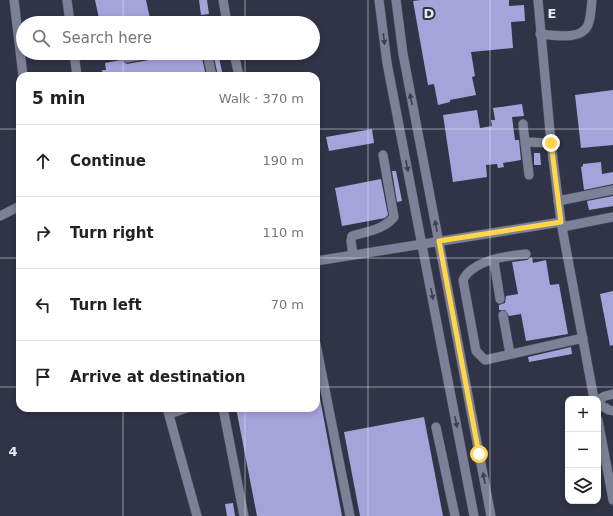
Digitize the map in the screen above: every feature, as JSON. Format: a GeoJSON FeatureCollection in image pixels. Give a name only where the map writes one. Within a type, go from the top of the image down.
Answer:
{"type":"FeatureCollection","features":[{"type":"Feature","properties":{"kind":"street"},"geometry":{"type":"LineString","coordinates":[[14,0],[16,16]]}},
{"type":"Feature","properties":{"kind":"street"},"geometry":{"type":"LineString","coordinates":[[67,0],[69,16]]}},
{"type":"Feature","properties":{"kind":"street"},"geometry":{"type":"LineString","coordinates":[[223,0],[226,16]]}},
{"type":"Feature","properties":{"kind":"street"},"geometry":{"type":"LineString","coordinates":[[379,0],[387,63],[474,516]]}},
{"type":"Feature","properties":{"kind":"street"},"geometry":{"type":"LineString","coordinates":[[396,0],[403,54],[491,516]]}},
{"type":"Feature","properties":{"kind":"street"},"geometry":{"type":"LineString","coordinates":[[538,0],[540,34],[558,201],[593,396]]}},
{"type":"Feature","properties":{"kind":"street"},"geometry":{"type":"LineString","coordinates":[[540,34],[566,36],[581,32],[588,28],[592,0]]}},
{"type":"Feature","properties":{"kind":"street"},"geometry":{"type":"LineString","coordinates":[[22,60],[23,72]]}},
{"type":"Feature","properties":{"kind":"street"},"geometry":{"type":"LineString","coordinates":[[75,60],[76,72]]}},
{"type":"Feature","properties":{"kind":"street"},"geometry":{"type":"LineString","coordinates":[[209,60],[211,72]]}},
{"type":"Feature","properties":{"kind":"street"},"geometry":{"type":"LineString","coordinates":[[236,60],[238,72]]}},
{"type":"Feature","properties":{"kind":"street"},"geometry":{"type":"LineString","coordinates":[[523,124],[529,175]]}},
{"type":"Feature","properties":{"kind":"street"},"geometry":{"type":"LineString","coordinates":[[525,142],[551,143]]}},
{"type":"Feature","properties":{"kind":"street"},"geometry":{"type":"LineString","coordinates":[[353,255],[351,241],[352,236],[381,228],[387,225],[394,217],[382,155]]}},
{"type":"Feature","properties":{"kind":"street"},"geometry":{"type":"LineString","coordinates":[[558,201],[613,190]]}},
{"type":"Feature","properties":{"kind":"street"},"geometry":{"type":"LineString","coordinates":[[0,216],[16,208]]}},
{"type":"Feature","properties":{"kind":"street"},"geometry":{"type":"LineString","coordinates":[[320,260],[423,245],[439,241],[613,217]]}},
{"type":"Feature","properties":{"kind":"street"},"geometry":{"type":"LineString","coordinates":[[526,254],[494,260],[475,267],[466,273],[462,280],[476,350],[479,356],[485,360],[583,338]]}},
{"type":"Feature","properties":{"kind":"street"},"geometry":{"type":"LineString","coordinates":[[494,260],[500,300]]}},
{"type":"Feature","properties":{"kind":"street"},"geometry":{"type":"LineString","coordinates":[[503,315],[510,354]]}},
{"type":"Feature","properties":{"kind":"street"},"geometry":{"type":"LineString","coordinates":[[320,364],[350,516]]}},
{"type":"Feature","properties":{"kind":"street"},"geometry":{"type":"LineString","coordinates":[[601,398],[613,394]]}},
{"type":"Feature","properties":{"kind":"street"},"geometry":{"type":"LineString","coordinates":[[601,406],[608,410],[613,410]]}},
{"type":"Feature","properties":{"kind":"street"},"geometry":{"type":"LineString","coordinates":[[169,412],[197,516]]}},
{"type":"Feature","properties":{"kind":"street"},"geometry":{"type":"LineString","coordinates":[[224,412],[244,516]]}},
{"type":"Feature","properties":{"kind":"street"},"geometry":{"type":"LineString","coordinates":[[436,427],[455,516]]}},
{"type":"Feature","properties":{"kind":"street"},"geometry":{"type":"LineString","coordinates":[[600,432],[613,500]]}},
{"type":"Feature","properties":{"kind":"building"},"geometry":{"type":"Polygon","coordinates":[[[95,0],[146,0],[149,16],[98,16],[95,0]]]}},
{"type":"Feature","properties":{"kind":"building"},"geometry":{"type":"Polygon","coordinates":[[[199,0],[207,0],[209,14],[201,15],[199,0]]]}},
{"type":"Feature","properties":{"kind":"building"},"geometry":{"type":"Polygon","coordinates":[[[509,0],[509,6],[524,5],[525,21],[511,22],[513,48],[471,52],[475,76],[472,77],[476,95],[450,100],[450,102],[438,105],[434,84],[428,85],[413,1],[509,0]]]}},
{"type":"Feature","properties":{"kind":"building"},"geometry":{"type":"Polygon","coordinates":[[[121,60],[127,64],[149,60],[203,60],[205,72],[102,72],[102,70],[106,70],[105,63],[121,60]]]}},
{"type":"Feature","properties":{"kind":"building"},"geometry":{"type":"Polygon","coordinates":[[[215,60],[220,60],[222,72],[217,72],[215,60]]]}},
{"type":"Feature","properties":{"kind":"building"},"geometry":{"type":"Polygon","coordinates":[[[613,90],[613,145],[581,148],[575,95],[613,90]]]}},
{"type":"Feature","properties":{"kind":"building"},"geometry":{"type":"Polygon","coordinates":[[[522,104],[524,116],[512,117],[515,140],[519,140],[521,160],[503,163],[504,167],[498,168],[497,164],[486,165],[487,177],[453,182],[443,115],[477,110],[480,128],[492,126],[491,120],[495,120],[493,108],[522,104]]]}},
{"type":"Feature","properties":{"kind":"building"},"geometry":{"type":"Polygon","coordinates":[[[372,129],[374,143],[329,151],[326,137],[372,129]]]}},
{"type":"Feature","properties":{"kind":"building"},"geometry":{"type":"Polygon","coordinates":[[[534,153],[540,153],[541,165],[534,165],[534,153]]]}},
{"type":"Feature","properties":{"kind":"building"},"geometry":{"type":"Polygon","coordinates":[[[601,162],[602,174],[613,172],[613,184],[584,190],[581,167],[583,164],[601,162]]]}},
{"type":"Feature","properties":{"kind":"building"},"geometry":{"type":"Polygon","coordinates":[[[392,171],[396,171],[402,201],[397,202],[392,171]]]}},
{"type":"Feature","properties":{"kind":"building"},"geometry":{"type":"Polygon","coordinates":[[[381,179],[388,215],[385,218],[342,226],[335,188],[381,179]]]}},
{"type":"Feature","properties":{"kind":"building"},"geometry":{"type":"Polygon","coordinates":[[[613,196],[613,206],[589,210],[587,201],[613,196]]]}},
{"type":"Feature","properties":{"kind":"building"},"geometry":{"type":"Polygon","coordinates":[[[532,257],[533,263],[546,260],[550,285],[559,284],[568,334],[526,341],[521,314],[509,316],[505,310],[499,310],[499,305],[505,303],[506,296],[518,294],[512,262],[527,260],[532,257]]]}},
{"type":"Feature","properties":{"kind":"building"},"geometry":{"type":"Polygon","coordinates":[[[613,291],[613,345],[610,346],[600,294],[613,291]]]}},
{"type":"Feature","properties":{"kind":"building"},"geometry":{"type":"Polygon","coordinates":[[[571,347],[572,354],[529,362],[528,357],[571,347]]]}},
{"type":"Feature","properties":{"kind":"building"},"geometry":{"type":"Polygon","coordinates":[[[320,398],[342,516],[257,516],[237,412],[320,412],[320,398]]]}},
{"type":"Feature","properties":{"kind":"building"},"geometry":{"type":"Polygon","coordinates":[[[424,417],[443,516],[360,516],[344,432],[424,417]]]}},
{"type":"Feature","properties":{"kind":"building"},"geometry":{"type":"Polygon","coordinates":[[[233,503],[235,516],[227,516],[225,504],[233,503]]]}},
{"type":"Feature","properties":{"kind":"route"},"geometry":{"type":"LineString","coordinates":[[479,454],[439,241],[561,222],[551,143]]}}]}
